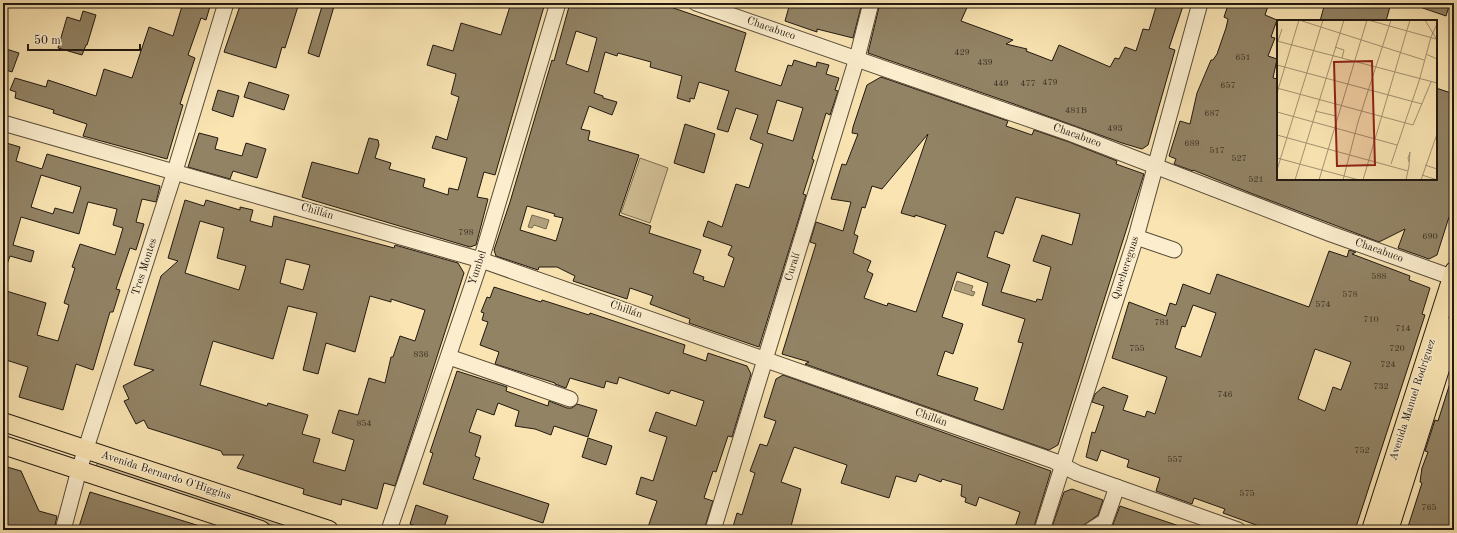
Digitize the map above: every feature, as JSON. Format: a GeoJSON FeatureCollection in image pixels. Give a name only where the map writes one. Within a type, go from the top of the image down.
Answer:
{"type":"FeatureCollection","features":[{"type":"Feature","properties":{"kind":"main road","name":"Avenida Manuel Rodríguez"},"geometry":{"type":"LineString","coordinates":[[1371,530],[1453,275]]}},
{"type":"Feature","properties":{"kind":"main road","name":"Avenida Manuel Rodríguez"},"geometry":{"type":"LineString","coordinates":[[1389,530],[1454,326]]}},
{"type":"Feature","properties":{"kind":"main road","name":"Avenida Bernardo O'Higgins"},"geometry":{"type":"LineString","coordinates":[[3,422],[329,530]]}},
{"type":"Feature","properties":{"kind":"main road","name":"Avenida Bernardo O'Higgins"},"geometry":{"type":"LineString","coordinates":[[3,445],[261,530]]}},
{"type":"Feature","properties":{"kind":"street","name":"Tres Montes"},"geometry":{"type":"LineString","coordinates":[[63,530],[79,470],[175,171],[226,3]]}},
{"type":"Feature","properties":{"kind":"street","name":"Yumbel"},"geometry":{"type":"LineString","coordinates":[[389,530],[481,260],[558,3]]}},
{"type":"Feature","properties":{"kind":"street","name":"Curalí"},"geometry":{"type":"LineString","coordinates":[[713,530],[857,58],[871,3]]}},
{"type":"Feature","properties":{"kind":"street","name":"Quechereguas"},"geometry":{"type":"LineString","coordinates":[[1042,530],[1136,237],[1200,3]]}},
{"type":"Feature","properties":{"kind":"street","name":"Chacabuco"},"geometry":{"type":"LineString","coordinates":[[700,4],[1072,134],[1331,234],[1453,275]]}},
{"type":"Feature","properties":{"kind":"street","name":"Chillán"},"geometry":{"type":"LineString","coordinates":[[3,123],[175,171],[481,260],[765,359],[1238,530]]}},
{"type":"Feature","properties":{"kind":"street"},"geometry":{"type":"LineString","coordinates":[[1136,237],[1174,250]]}},
{"type":"Feature","properties":{"kind":"street"},"geometry":{"type":"LineString","coordinates":[[449,357],[570,399]]}},
{"type":"Feature","properties":{"kind":"street"},"geometry":{"type":"LineString","coordinates":[[1091,530],[1105,521],[1117,487]]}},
{"type":"Feature","properties":{"kind":"shaded area"},"geometry":{"type":"Polygon","coordinates":[[[640,158],[668,168],[650,223],[621,213],[640,158]]]}},
{"type":"Feature","properties":{"kind":"shaded area"},"geometry":{"type":"Polygon","coordinates":[[[532,215],[549,220],[546,229],[534,225],[532,228],[528,227],[532,215]]]}},
{"type":"Feature","properties":{"kind":"shaded area"},"geometry":{"type":"Polygon","coordinates":[[[957,281],[973,286],[971,291],[975,292],[973,296],[954,290],[957,281]]]}},
{"type":"Feature","properties":{"kind":"shaded area"},"geometry":{"type":"Polygon","coordinates":[[[98,461],[308,530],[287,530],[96,467],[98,461]]]}},
{"type":"Feature","properties":{"kind":"building"},"geometry":{"type":"Polygon","coordinates":[[[183,3],[211,3],[206,20],[201,18],[188,55],[195,58],[180,104],[183,105],[167,159],[83,136],[87,124],[53,113],[54,110],[15,98],[16,92],[10,90],[15,78],[46,87],[48,80],[96,96],[104,69],[132,78],[149,27],[173,36],[183,3]]]}},
{"type":"Feature","properties":{"kind":"building"},"geometry":{"type":"Polygon","coordinates":[[[241,3],[299,3],[285,48],[282,47],[276,68],[224,52],[241,3]]]}},
{"type":"Feature","properties":{"kind":"building"},"geometry":{"type":"Polygon","coordinates":[[[323,3],[335,3],[319,57],[308,53],[323,3]]]}},
{"type":"Feature","properties":{"kind":"building"},"geometry":{"type":"Polygon","coordinates":[[[511,3],[545,3],[495,175],[484,172],[477,197],[488,199],[476,245],[470,247],[302,197],[312,162],[358,174],[369,138],[378,140],[379,145],[375,158],[391,163],[389,169],[425,179],[423,187],[448,195],[449,188],[458,190],[467,158],[432,148],[436,136],[447,140],[459,97],[451,94],[456,74],[427,65],[433,45],[453,51],[461,23],[501,35],[511,3]]]}},
{"type":"Feature","properties":{"kind":"building"},"geometry":{"type":"Polygon","coordinates":[[[570,3],[659,3],[746,33],[735,71],[781,86],[788,65],[792,66],[794,60],[816,67],[817,62],[829,65],[826,74],[839,78],[835,90],[838,91],[830,115],[826,113],[812,159],[814,160],[803,194],[806,195],[759,347],[689,323],[690,319],[650,304],[653,296],[630,288],[627,299],[573,281],[575,276],[557,267],[539,267],[538,270],[496,256],[494,250],[510,202],[552,60],[554,61],[570,3]],[[576,31],[566,64],[588,72],[597,38],[576,31]],[[605,52],[594,93],[603,96],[603,98],[617,102],[612,115],[589,106],[581,129],[590,131],[588,140],[639,155],[619,215],[651,226],[649,233],[701,250],[693,273],[704,277],[703,280],[724,287],[734,258],[728,255],[732,246],[703,236],[708,221],[722,227],[736,184],[749,188],[763,144],[750,139],[758,115],[736,108],[728,132],[717,129],[729,91],[699,82],[694,99],[690,98],[690,102],[677,98],[682,76],[650,67],[651,62],[618,53],[617,56],[605,52]],[[777,100],[767,133],[793,141],[803,108],[777,100]],[[527,206],[520,230],[556,241],[563,218],[554,216],[555,214],[527,206]]]}},
{"type":"Feature","properties":{"kind":"building"},"geometry":{"type":"Polygon","coordinates":[[[790,3],[862,3],[853,38],[817,29],[817,32],[785,21],[790,3]]]}},
{"type":"Feature","properties":{"kind":"building"},"geometry":{"type":"Polygon","coordinates":[[[880,3],[969,3],[961,21],[1013,40],[1006,44],[1027,49],[1026,51],[1052,61],[1059,45],[1110,67],[1115,58],[1119,59],[1125,47],[1136,51],[1143,29],[1149,30],[1156,7],[1149,3],[1184,3],[1169,48],[1175,50],[1148,145],[1142,149],[868,53],[880,3]]]}},
{"type":"Feature","properties":{"kind":"building"},"geometry":{"type":"Polygon","coordinates":[[[1235,3],[1269,3],[1265,15],[1277,20],[1271,37],[1275,38],[1268,56],[1277,59],[1273,78],[1277,79],[1277,180],[1437,180],[1437,88],[1454,94],[1454,219],[1449,217],[1437,255],[1429,259],[1398,248],[1405,229],[1379,242],[1174,164],[1176,159],[1169,156],[1180,121],[1190,124],[1197,93],[1211,60],[1213,60],[1217,54],[1226,28],[1228,19],[1224,17],[1228,5],[1233,7],[1235,3]]]}},
{"type":"Feature","properties":{"kind":"building"},"geometry":{"type":"Polygon","coordinates":[[[1325,3],[1391,3],[1386,20],[1320,20],[1325,3]]]}},
{"type":"Feature","properties":{"kind":"building"},"geometry":{"type":"Polygon","coordinates":[[[1415,3],[1450,3],[1446,16],[1414,5],[1415,3]]]}},
{"type":"Feature","properties":{"kind":"building"},"geometry":{"type":"Polygon","coordinates":[[[83,11],[96,15],[87,45],[82,55],[58,48],[67,17],[80,21],[83,11]]]}},
{"type":"Feature","properties":{"kind":"building"},"geometry":{"type":"Polygon","coordinates":[[[3,48],[19,53],[12,72],[3,69],[3,48]]]}},
{"type":"Feature","properties":{"kind":"building"},"geometry":{"type":"Polygon","coordinates":[[[881,77],[1008,121],[1006,126],[1032,135],[1034,130],[1069,142],[1117,161],[1116,164],[1144,174],[1058,445],[1049,450],[805,364],[809,362],[782,354],[816,244],[810,242],[816,222],[843,231],[851,202],[831,199],[842,164],[846,165],[858,134],[852,133],[853,127],[867,85],[881,77]],[[928,134],[882,189],[872,186],[865,208],[862,207],[854,234],[858,236],[853,253],[871,261],[867,271],[873,274],[864,298],[887,306],[888,303],[916,312],[946,225],[915,215],[915,217],[901,213],[928,134]],[[1016,197],[1003,234],[995,231],[987,257],[1010,265],[1001,292],[1036,302],[1037,299],[1042,300],[1051,267],[1033,261],[1042,235],[1072,245],[1080,214],[1016,197]],[[957,272],[942,317],[963,324],[953,354],[945,351],[937,375],[978,388],[974,400],[1003,410],[1023,343],[1018,342],[1025,319],[982,305],[988,283],[957,272]]]}},
{"type":"Feature","properties":{"kind":"building"},"geometry":{"type":"Polygon","coordinates":[[[249,82],[289,95],[284,110],[244,97],[249,82]]]}},
{"type":"Feature","properties":{"kind":"building"},"geometry":{"type":"Polygon","coordinates":[[[218,90],[239,96],[233,117],[212,110],[218,90]]]}},
{"type":"Feature","properties":{"kind":"building"},"geometry":{"type":"Polygon","coordinates":[[[685,124],[715,134],[704,173],[674,163],[685,124]]]}},
{"type":"Feature","properties":{"kind":"building"},"geometry":{"type":"Polygon","coordinates":[[[199,133],[218,138],[215,149],[242,156],[246,143],[266,149],[257,178],[233,171],[230,179],[188,167],[199,133]]]}},
{"type":"Feature","properties":{"kind":"building"},"geometry":{"type":"Polygon","coordinates":[[[3,142],[20,147],[16,161],[42,169],[47,154],[160,186],[156,202],[142,199],[136,222],[144,224],[136,250],[130,248],[116,289],[120,290],[113,312],[110,312],[93,370],[76,364],[63,410],[19,397],[28,367],[3,359],[3,290],[46,303],[37,335],[58,341],[69,305],[64,303],[75,268],[72,267],[80,244],[115,255],[123,228],[113,225],[117,209],[88,202],[79,234],[21,217],[13,245],[34,251],[31,262],[10,256],[6,267],[3,266],[3,142]],[[41,175],[31,207],[53,214],[55,208],[73,213],[81,187],[41,175]]]}},
{"type":"Feature","properties":{"kind":"building"},"geometry":{"type":"Polygon","coordinates":[[[185,200],[204,206],[206,200],[240,210],[240,207],[253,210],[250,221],[272,227],[274,216],[394,248],[395,245],[458,263],[464,273],[395,486],[384,483],[377,509],[342,499],[341,505],[303,494],[304,489],[237,468],[244,455],[223,455],[221,451],[148,428],[144,420],[136,424],[124,401],[129,399],[123,386],[154,370],[134,365],[161,276],[178,261],[168,258],[185,200]],[[200,221],[185,273],[239,290],[246,266],[217,258],[224,228],[200,221]],[[286,259],[280,283],[303,290],[310,265],[286,259]],[[370,296],[355,352],[326,343],[318,374],[303,370],[317,313],[288,306],[273,359],[213,341],[200,385],[267,406],[268,403],[308,415],[302,434],[320,439],[313,462],[345,471],[354,440],[332,433],[339,410],[358,415],[369,378],[385,383],[391,357],[393,357],[400,336],[415,341],[425,310],[391,299],[391,302],[370,296]]]}},
{"type":"Feature","properties":{"kind":"building"},"geometry":{"type":"Polygon","coordinates":[[[1349,250],[1356,252],[1352,254],[1410,276],[1409,280],[1430,288],[1422,314],[1425,315],[1355,530],[1270,530],[1223,513],[1225,509],[1194,498],[1192,504],[1156,491],[1160,478],[1127,467],[1129,460],[1101,450],[1097,461],[1086,457],[1092,432],[1095,433],[1104,406],[1092,402],[1095,394],[1103,387],[1128,396],[1123,410],[1145,417],[1147,411],[1155,414],[1167,377],[1112,358],[1129,302],[1166,316],[1170,303],[1176,305],[1183,284],[1210,294],[1217,274],[1309,307],[1329,251],[1347,257],[1349,250]],[[1193,305],[1185,327],[1182,326],[1175,348],[1201,357],[1216,313],[1193,305]],[[1315,349],[1298,399],[1325,411],[1333,387],[1341,390],[1351,362],[1315,349]]]}},
{"type":"Feature","properties":{"kind":"building"},"geometry":{"type":"Polygon","coordinates":[[[494,287],[589,315],[590,313],[685,345],[683,353],[706,361],[708,353],[747,366],[751,374],[732,437],[728,436],[716,472],[713,471],[704,498],[713,501],[704,530],[647,530],[657,501],[636,494],[641,477],[653,481],[667,437],[649,431],[656,412],[696,426],[704,401],[671,390],[669,394],[619,377],[617,384],[606,381],[604,388],[570,378],[566,388],[555,383],[495,364],[499,352],[480,345],[488,322],[482,320],[484,313],[481,312],[487,297],[490,298],[494,287]]]}},
{"type":"Feature","properties":{"kind":"building"},"geometry":{"type":"Polygon","coordinates":[[[457,371],[507,387],[506,391],[548,406],[549,401],[567,408],[572,408],[577,404],[597,410],[588,437],[554,426],[551,435],[535,429],[515,426],[519,411],[498,403],[494,415],[477,409],[469,432],[481,436],[475,456],[480,458],[473,479],[549,504],[543,523],[423,484],[433,453],[430,452],[457,371]]]}},
{"type":"Feature","properties":{"kind":"building"},"geometry":{"type":"Polygon","coordinates":[[[783,375],[1051,471],[1033,530],[1014,530],[1020,512],[979,497],[976,506],[965,502],[966,498],[961,496],[962,485],[942,479],[941,482],[919,474],[916,482],[896,476],[889,498],[841,483],[847,465],[794,447],[781,482],[801,489],[790,530],[732,530],[737,513],[742,515],[755,473],[750,471],[760,444],[767,446],[776,421],[764,417],[776,379],[783,375]]]}},
{"type":"Feature","properties":{"kind":"building"},"geometry":{"type":"Polygon","coordinates":[[[1451,380],[1454,380],[1454,530],[1407,530],[1422,483],[1420,482],[1422,468],[1428,452],[1425,451],[1435,420],[1438,421],[1451,380]]]}},
{"type":"Feature","properties":{"kind":"building"},"geometry":{"type":"Polygon","coordinates":[[[588,438],[612,446],[606,465],[582,457],[588,438]]]}},
{"type":"Feature","properties":{"kind":"building"},"geometry":{"type":"Polygon","coordinates":[[[7,467],[21,471],[39,511],[57,516],[54,530],[3,530],[3,480],[7,467]]]}},
{"type":"Feature","properties":{"kind":"building"},"geometry":{"type":"Polygon","coordinates":[[[1072,489],[1103,500],[1098,515],[1077,530],[1051,530],[1064,492],[1072,489]]]}},
{"type":"Feature","properties":{"kind":"building"},"geometry":{"type":"Polygon","coordinates":[[[90,492],[203,527],[203,530],[78,530],[90,492]]]}},
{"type":"Feature","properties":{"kind":"building"},"geometry":{"type":"Polygon","coordinates":[[[416,505],[448,516],[443,530],[428,530],[410,524],[416,505]]]}},
{"type":"Feature","properties":{"kind":"building"},"geometry":{"type":"Polygon","coordinates":[[[1120,506],[1185,528],[1185,530],[1114,530],[1112,527],[1120,506]]]}}]}
